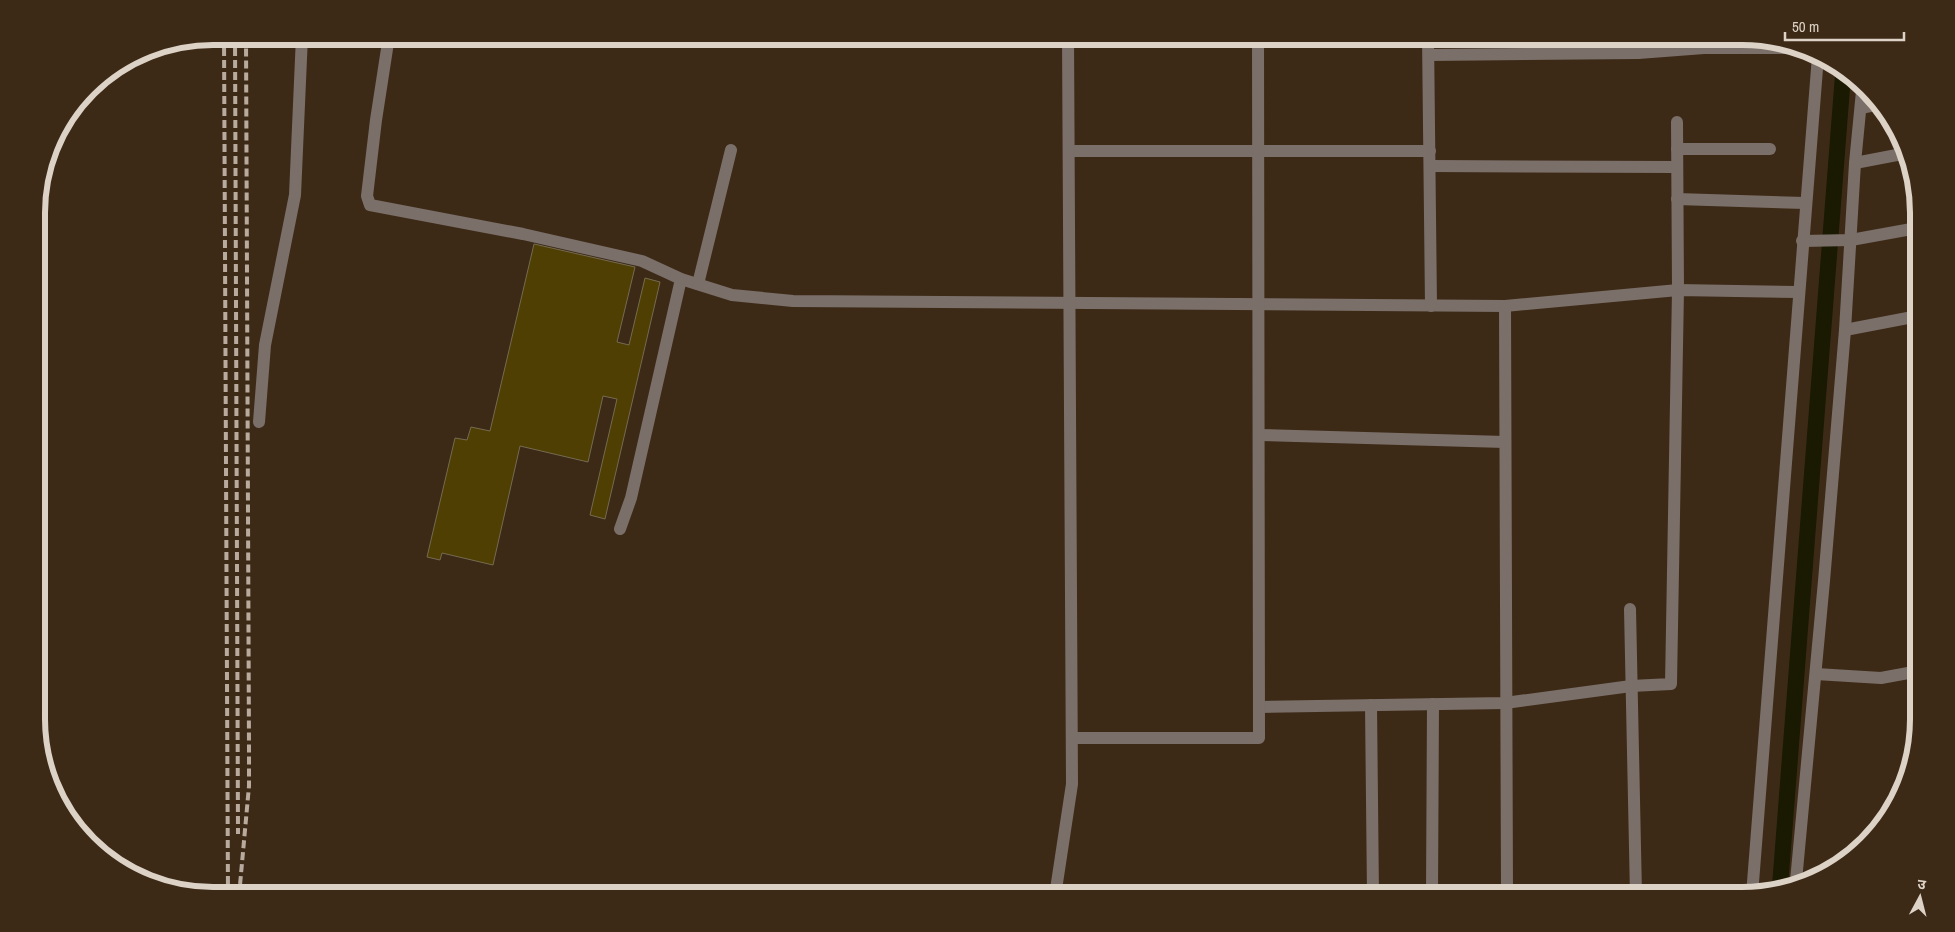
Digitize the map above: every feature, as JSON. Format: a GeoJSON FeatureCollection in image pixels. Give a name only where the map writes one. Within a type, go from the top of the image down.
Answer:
{"type":"FeatureCollection","features":[{"type":"Feature","properties":{"kind":"street"},"geometry":{"type":"LineString","coordinates":[[259,422],[265,345],[296,195],[302,45]]}},
{"type":"Feature","properties":{"kind":"street"},"geometry":{"type":"LineString","coordinates":[[388,45],[376,120],[367,196],[370,205],[523,234],[642,261],[681,279],[732,295],[794,301],[1505,306],[1678,290],[1798,292]]}},
{"type":"Feature","properties":{"kind":"street"},"geometry":{"type":"LineString","coordinates":[[1056,887],[1072,784],[1068,45]]}},
{"type":"Feature","properties":{"kind":"street"},"geometry":{"type":"LineString","coordinates":[[1072,738],[1259,738],[1258,45]]}},
{"type":"Feature","properties":{"kind":"street"},"geometry":{"type":"LineString","coordinates":[[1428,45],[1431,306]]}},
{"type":"Feature","properties":{"kind":"street"},"geometry":{"type":"LineString","coordinates":[[1638,45],[1638,53]]}},
{"type":"Feature","properties":{"kind":"street"},"geometry":{"type":"LineString","coordinates":[[1429,55],[1638,53],[1686,45]]}},
{"type":"Feature","properties":{"kind":"street"},"geometry":{"type":"LineString","coordinates":[[1753,887],[1798,292],[1808,241],[1805,203],[1817,64]]}},
{"type":"Feature","properties":{"kind":"street"},"geometry":{"type":"LineString","coordinates":[[1796,878],[1816,674],[1845,330],[1846,240],[1862,95]]}},
{"type":"Feature","properties":{"kind":"street"},"geometry":{"type":"LineString","coordinates":[[1862,108],[1871,106]]}},
{"type":"Feature","properties":{"kind":"street"},"geometry":{"type":"LineString","coordinates":[[1259,707],[1506,703],[1632,686],[1671,684],[1678,290],[1677,122]]}},
{"type":"Feature","properties":{"kind":"street"},"geometry":{"type":"LineString","coordinates":[[1677,149],[1770,149]]}},
{"type":"Feature","properties":{"kind":"street"},"geometry":{"type":"LineString","coordinates":[[698,284],[731,150]]}},
{"type":"Feature","properties":{"kind":"street"},"geometry":{"type":"LineString","coordinates":[[1070,151],[1430,151]]}},
{"type":"Feature","properties":{"kind":"street"},"geometry":{"type":"LineString","coordinates":[[1855,164],[1899,155]]}},
{"type":"Feature","properties":{"kind":"street"},"geometry":{"type":"LineString","coordinates":[[1430,166],[1677,167]]}},
{"type":"Feature","properties":{"kind":"street"},"geometry":{"type":"LineString","coordinates":[[1677,199],[1805,203]]}},
{"type":"Feature","properties":{"kind":"street"},"geometry":{"type":"LineString","coordinates":[[1808,241],[1846,240],[1910,229]]}},
{"type":"Feature","properties":{"kind":"street"},"geometry":{"type":"LineString","coordinates":[[620,529],[631,498],[681,279]]}},
{"type":"Feature","properties":{"kind":"street"},"geometry":{"type":"LineString","coordinates":[[1505,306],[1507,887]]}},
{"type":"Feature","properties":{"kind":"street"},"geometry":{"type":"LineString","coordinates":[[1845,330],[1910,318]]}},
{"type":"Feature","properties":{"kind":"street"},"geometry":{"type":"LineString","coordinates":[[1259,435],[1505,442]]}},
{"type":"Feature","properties":{"kind":"street"},"geometry":{"type":"LineString","coordinates":[[1630,609],[1636,887]]}},
{"type":"Feature","properties":{"kind":"street"},"geometry":{"type":"LineString","coordinates":[[1816,674],[1881,678],[1910,673]]}},
{"type":"Feature","properties":{"kind":"street"},"geometry":{"type":"LineString","coordinates":[[1432,887],[1433,704]]}},
{"type":"Feature","properties":{"kind":"street"},"geometry":{"type":"LineString","coordinates":[[1371,705],[1372,887]]}},
{"type":"Feature","properties":{"kind":"building"},"geometry":{"type":"Polygon","coordinates":[[[534,244],[635,267],[617,342],[629,345],[645,278],[660,282],[605,519],[590,515],[617,399],[603,396],[588,462],[520,446],[493,565],[442,553],[440,560],[427,557],[455,438],[467,440],[471,427],[490,431],[534,244]]]}},
{"type":"Feature","properties":{"kind":"waterway"},"geometry":{"type":"LineString","coordinates":[[1780,882],[1843,79]]}},
{"type":"Feature","properties":{"kind":"railway"},"geometry":{"type":"LineString","coordinates":[[224,45],[228,887]]}},
{"type":"Feature","properties":{"kind":"railway"},"geometry":{"type":"LineString","coordinates":[[235,45],[238,834]]}},
{"type":"Feature","properties":{"kind":"railway"},"geometry":{"type":"LineString","coordinates":[[240,887],[249,786],[246,45]]}}]}
